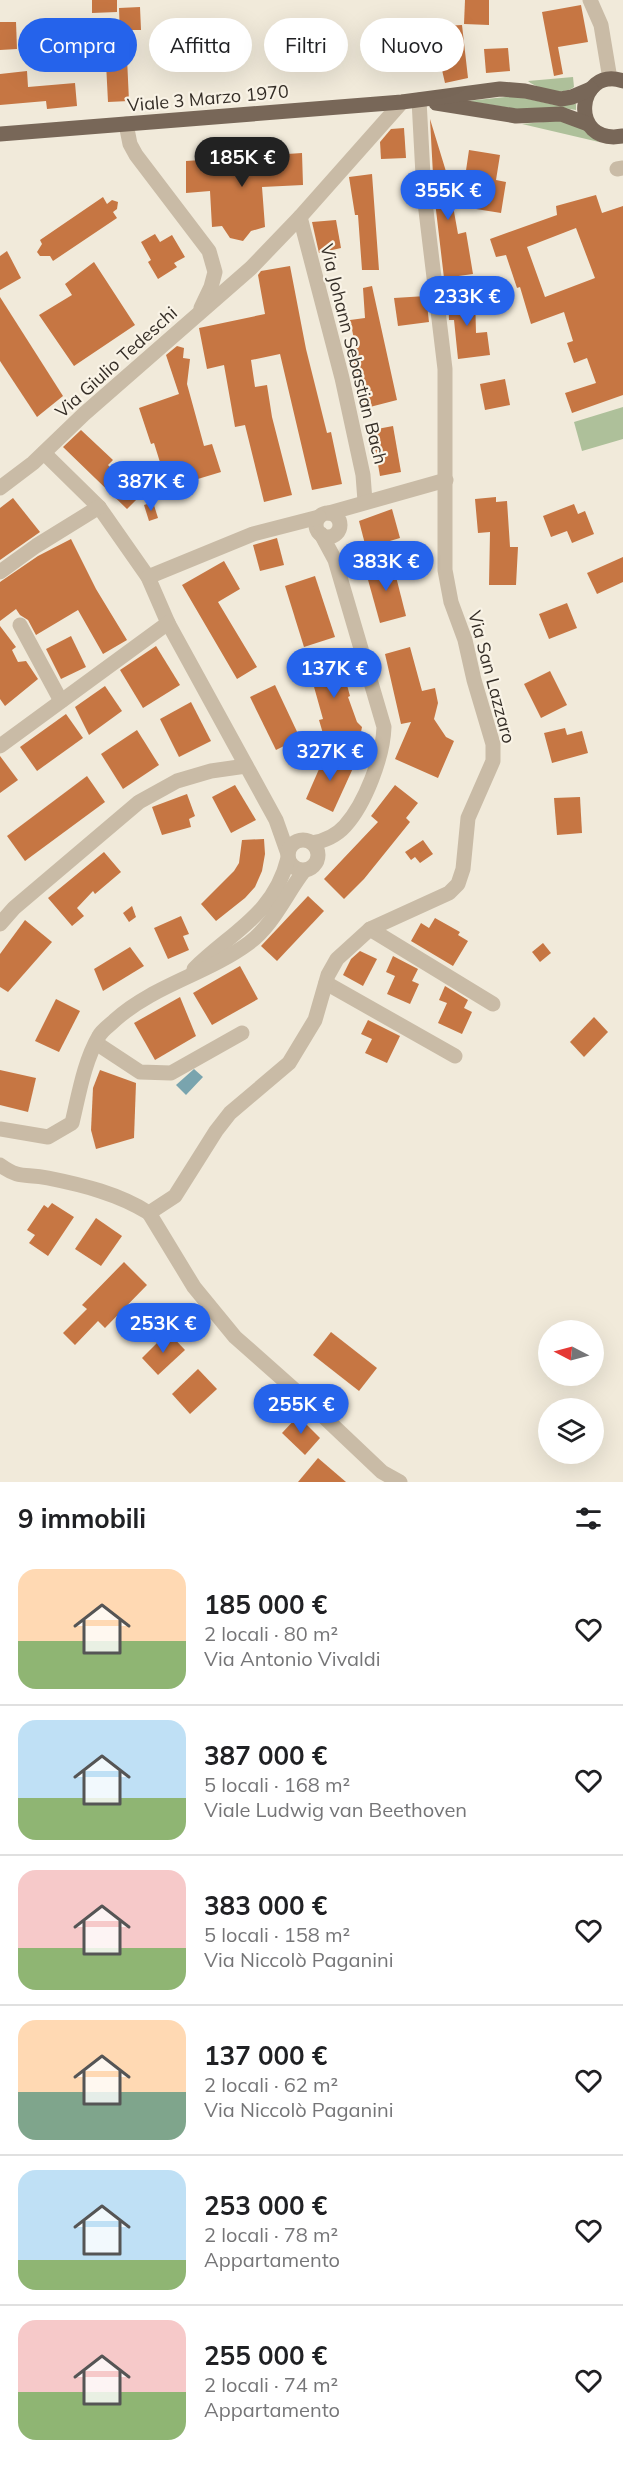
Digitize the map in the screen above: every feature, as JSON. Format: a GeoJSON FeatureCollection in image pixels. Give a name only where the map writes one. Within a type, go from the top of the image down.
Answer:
{"type":"FeatureCollection","features":[{"type":"Feature","properties":{"kind":"main road","name":"Viale 3 Marzo 1970"},"geometry":{"type":"LineString","coordinates":[[0,134],[402,102],[512,89],[561,99],[591,89],[596,84],[616,80]]}},
{"type":"Feature","properties":{"kind":"main road"},"geometry":{"type":"LineString","coordinates":[[588,124],[584,106],[591,89]]}},
{"type":"Feature","properties":{"kind":"main road","name":"Viale 3 Marzo 1970"},"geometry":{"type":"LineString","coordinates":[[418,100],[516,116],[561,114],[588,124],[603,136],[623,136]]}},
{"type":"Feature","properties":{"kind":"street"},"geometry":{"type":"LineString","coordinates":[[590,0],[601,25],[616,80]]}},
{"type":"Feature","properties":{"kind":"street","name":"Via San Lazzaro"},"geometry":{"type":"LineString","coordinates":[[149,1213],[175,1196],[230,1113],[289,1063],[315,1020],[326,983],[337,959],[370,929],[449,893],[459,884],[464,869],[468,818],[493,761],[493,744],[465,640],[451,602],[445,570],[445,369],[424,194],[418,100]]}},
{"type":"Feature","properties":{"kind":"street"},"geometry":{"type":"LineString","coordinates":[[198,314],[251,268],[300,217],[402,102]]}},
{"type":"Feature","properties":{"kind":"street"},"geometry":{"type":"LineString","coordinates":[[126,124],[127,135],[136,155],[209,250],[215,272],[221,279],[234,282]]}},
{"type":"Feature","properties":{"kind":"street","name":"Via Johann Sebastian Bach"},"geometry":{"type":"LineString","coordinates":[[300,217],[342,378],[363,475],[365,501]]}},
{"type":"Feature","properties":{"kind":"street","name":"Via Giulio Tedeschi"},"geometry":{"type":"LineString","coordinates":[[0,488],[44,453],[198,314],[212,287],[215,272]]}},
{"type":"Feature","properties":{"kind":"street"},"geometry":{"type":"LineString","coordinates":[[44,453],[99,507],[148,577],[168,623],[276,820],[292,866],[304,871]]}},
{"type":"Feature","properties":{"kind":"street"},"geometry":{"type":"LineString","coordinates":[[148,577],[253,534],[287,524],[325,524],[365,501],[446,480]]}},
{"type":"Feature","properties":{"kind":"street"},"geometry":{"type":"LineString","coordinates":[[0,572],[36,546],[99,507]]}},
{"type":"Feature","properties":{"kind":"street"},"geometry":{"type":"LineString","coordinates":[[187,975],[251,921],[268,903],[283,874],[291,845],[333,836],[344,828],[356,812],[381,752],[384,734],[381,715],[325,524]]}},
{"type":"Feature","properties":{"kind":"street"},"geometry":{"type":"LineString","coordinates":[[0,746],[168,623]]}},
{"type":"Feature","properties":{"kind":"street"},"geometry":{"type":"LineString","coordinates":[[20,625],[61,701]]}},
{"type":"Feature","properties":{"kind":"street"},"geometry":{"type":"LineString","coordinates":[[0,924],[14,908],[139,802],[177,781],[211,771],[246,766]]}},
{"type":"Feature","properties":{"kind":"street"},"geometry":{"type":"LineString","coordinates":[[0,1129],[48,1137],[72,1123],[84,1073],[100,1034],[130,1006],[187,975],[206,969],[251,941],[286,900],[304,871],[317,862],[318,852],[308,842],[286,830],[276,820]]}},
{"type":"Feature","properties":{"kind":"street"},"geometry":{"type":"LineString","coordinates":[[370,929],[493,1004]]}},
{"type":"Feature","properties":{"kind":"street"},"geometry":{"type":"LineString","coordinates":[[326,983],[455,1056]]}},
{"type":"Feature","properties":{"kind":"street"},"geometry":{"type":"LineString","coordinates":[[96,1043],[140,1071],[171,1073],[242,1033]]}},
{"type":"Feature","properties":{"kind":"street"},"geometry":{"type":"LineString","coordinates":[[0,1165],[14,1175],[42,1176],[80,1184],[132,1202],[149,1213],[194,1287],[235,1337],[382,1472],[400,1482]]}},
{"type":"Feature","properties":{"kind":"green space"},"geometry":{"type":"Polygon","coordinates":[[[573,77],[574,87],[563,91],[544,89],[528,81],[573,77]]]}},
{"type":"Feature","properties":{"kind":"green space"},"geometry":{"type":"Polygon","coordinates":[[[516,96],[555,105],[576,104],[576,110],[564,108],[523,110],[467,101],[516,96]]]}},
{"type":"Feature","properties":{"kind":"green space"},"geometry":{"type":"Polygon","coordinates":[[[565,120],[584,130],[599,142],[522,124],[565,120]]]}},
{"type":"Feature","properties":{"kind":"green space"},"geometry":{"type":"Polygon","coordinates":[[[623,407],[623,439],[582,451],[574,422],[623,407]]]}},
{"type":"Feature","properties":{"kind":"water"},"geometry":{"type":"Polygon","coordinates":[[[194,1069],[203,1077],[186,1095],[176,1085],[194,1069]]]}},
{"type":"Feature","properties":{"kind":"building"},"geometry":{"type":"Polygon","coordinates":[[[92,0],[117,0],[117,12],[92,13],[92,0]]]}},
{"type":"Feature","properties":{"kind":"building"},"geometry":{"type":"Polygon","coordinates":[[[465,0],[489,0],[489,25],[464,24],[465,0]]]}},
{"type":"Feature","properties":{"kind":"building"},"geometry":{"type":"Polygon","coordinates":[[[581,5],[588,42],[558,47],[563,74],[554,76],[542,12],[581,5]]]}},
{"type":"Feature","properties":{"kind":"building"},"geometry":{"type":"Polygon","coordinates":[[[140,7],[141,30],[137,30],[137,18],[119,18],[119,8],[140,7]]]}},
{"type":"Feature","properties":{"kind":"building"},"geometry":{"type":"Polygon","coordinates":[[[0,22],[16,22],[17,49],[0,50],[0,22]]]}},
{"type":"Feature","properties":{"kind":"building"},"geometry":{"type":"Polygon","coordinates":[[[464,43],[468,78],[445,83],[442,72],[464,72],[464,43]]]}},
{"type":"Feature","properties":{"kind":"building"},"geometry":{"type":"Polygon","coordinates":[[[508,48],[510,71],[486,73],[484,49],[508,48]]]}},
{"type":"Feature","properties":{"kind":"building"},"geometry":{"type":"Polygon","coordinates":[[[27,72],[28,87],[75,83],[77,106],[47,109],[46,101],[0,105],[0,74],[27,72]]]}},
{"type":"Feature","properties":{"kind":"building"},"geometry":{"type":"Polygon","coordinates":[[[106,72],[128,72],[129,101],[108,102],[106,72]]]}},
{"type":"Feature","properties":{"kind":"building"},"geometry":{"type":"Polygon","coordinates":[[[430,119],[448,178],[458,234],[466,232],[473,274],[444,278],[434,193],[430,119]]]}},
{"type":"Feature","properties":{"kind":"building"},"geometry":{"type":"Polygon","coordinates":[[[404,128],[406,158],[381,159],[380,142],[391,129],[404,128]]]}},
{"type":"Feature","properties":{"kind":"building"},"geometry":{"type":"Polygon","coordinates":[[[469,150],[500,155],[496,180],[506,182],[501,213],[476,209],[480,186],[464,184],[469,150]]]}},
{"type":"Feature","properties":{"kind":"building"},"geometry":{"type":"Polygon","coordinates":[[[302,153],[303,185],[262,187],[265,227],[251,231],[243,241],[230,238],[222,226],[212,227],[210,191],[186,193],[186,161],[302,153]]]}},
{"type":"Feature","properties":{"kind":"building"},"geometry":{"type":"Polygon","coordinates":[[[372,174],[379,270],[362,270],[358,215],[355,215],[349,177],[372,174]]]}},
{"type":"Feature","properties":{"kind":"building"},"geometry":{"type":"Polygon","coordinates":[[[596,195],[602,213],[623,206],[623,395],[572,413],[565,393],[596,383],[587,358],[574,363],[567,343],[573,341],[564,312],[531,324],[520,287],[517,288],[506,255],[496,257],[490,239],[557,215],[556,206],[596,195]],[[576,228],[527,247],[545,297],[595,278],[576,228]]]}},
{"type":"Feature","properties":{"kind":"building"},"geometry":{"type":"Polygon","coordinates":[[[103,197],[107,204],[112,200],[118,202],[117,209],[113,212],[117,218],[53,261],[50,256],[40,256],[37,252],[42,244],[40,240],[103,197]]]}},
{"type":"Feature","properties":{"kind":"building"},"geometry":{"type":"Polygon","coordinates":[[[336,220],[341,248],[319,253],[312,222],[336,220]]]}},
{"type":"Feature","properties":{"kind":"building"},"geometry":{"type":"Polygon","coordinates":[[[155,234],[160,242],[172,235],[185,257],[174,263],[177,267],[158,279],[148,262],[151,260],[141,242],[155,234]]]}},
{"type":"Feature","properties":{"kind":"building"},"geometry":{"type":"Polygon","coordinates":[[[7,251],[21,278],[0,290],[0,256],[7,251]]]}},
{"type":"Feature","properties":{"kind":"building"},"geometry":{"type":"Polygon","coordinates":[[[94,262],[135,325],[74,366],[39,315],[72,295],[65,284],[94,262]]]}},
{"type":"Feature","properties":{"kind":"building"},"geometry":{"type":"Polygon","coordinates":[[[290,266],[306,349],[327,433],[331,432],[342,484],[312,490],[280,354],[251,360],[255,387],[267,385],[272,417],[292,495],[264,502],[245,425],[235,427],[224,365],[207,369],[199,328],[265,314],[258,275],[261,271],[290,266]]]}},
{"type":"Feature","properties":{"kind":"building"},"geometry":{"type":"Polygon","coordinates":[[[372,286],[397,400],[366,408],[353,359],[358,358],[350,320],[365,318],[363,288],[372,286]]]}},
{"type":"Feature","properties":{"kind":"building"},"geometry":{"type":"Polygon","coordinates":[[[475,294],[476,333],[487,332],[490,355],[458,359],[454,320],[449,320],[448,295],[475,294]]]}},
{"type":"Feature","properties":{"kind":"building"},"geometry":{"type":"Polygon","coordinates":[[[426,296],[429,322],[398,326],[394,298],[426,296]]]}},
{"type":"Feature","properties":{"kind":"building"},"geometry":{"type":"Polygon","coordinates":[[[0,297],[63,396],[37,417],[0,361],[0,297]]]}},
{"type":"Feature","properties":{"kind":"building"},"geometry":{"type":"Polygon","coordinates":[[[177,346],[184,348],[183,358],[190,359],[187,384],[204,446],[212,444],[221,472],[168,488],[154,443],[151,444],[139,408],[179,394],[166,355],[177,346]]]}},
{"type":"Feature","properties":{"kind":"building"},"geometry":{"type":"Polygon","coordinates":[[[505,379],[510,405],[485,410],[480,384],[505,379]]]}},
{"type":"Feature","properties":{"kind":"building"},"geometry":{"type":"Polygon","coordinates":[[[393,426],[401,472],[380,476],[372,430],[393,426]]]}},
{"type":"Feature","properties":{"kind":"building"},"geometry":{"type":"Polygon","coordinates":[[[81,430],[113,460],[108,465],[138,498],[127,509],[63,447],[81,430]]]}},
{"type":"Feature","properties":{"kind":"building"},"geometry":{"type":"Polygon","coordinates":[[[496,497],[496,502],[507,501],[510,547],[518,547],[516,585],[489,585],[490,532],[478,533],[475,499],[496,497]]]}},
{"type":"Feature","properties":{"kind":"building"},"geometry":{"type":"Polygon","coordinates":[[[13,498],[40,532],[0,560],[0,508],[13,498]]]}},
{"type":"Feature","properties":{"kind":"building"},"geometry":{"type":"Polygon","coordinates":[[[153,502],[158,518],[149,521],[144,505],[153,502]]]}},
{"type":"Feature","properties":{"kind":"building"},"geometry":{"type":"Polygon","coordinates":[[[574,504],[578,514],[585,511],[594,534],[572,543],[567,531],[551,537],[543,516],[574,504]]]}},
{"type":"Feature","properties":{"kind":"building"},"geometry":{"type":"Polygon","coordinates":[[[392,509],[400,538],[366,548],[359,521],[392,509]]]}},
{"type":"Feature","properties":{"kind":"building"},"geometry":{"type":"Polygon","coordinates":[[[277,538],[284,565],[260,571],[253,545],[277,538]]]}},
{"type":"Feature","properties":{"kind":"building"},"geometry":{"type":"Polygon","coordinates":[[[71,539],[96,589],[127,640],[103,654],[78,610],[36,635],[28,620],[16,609],[0,621],[0,582],[38,556],[71,539]]]}},
{"type":"Feature","properties":{"kind":"building"},"geometry":{"type":"Polygon","coordinates":[[[623,557],[623,582],[597,594],[587,573],[623,557]]]}},
{"type":"Feature","properties":{"kind":"building"},"geometry":{"type":"Polygon","coordinates":[[[224,561],[240,589],[218,602],[257,667],[237,679],[182,585],[224,561]]]}},
{"type":"Feature","properties":{"kind":"building"},"geometry":{"type":"Polygon","coordinates":[[[392,561],[406,616],[380,623],[365,569],[392,561]]]}},
{"type":"Feature","properties":{"kind":"building"},"geometry":{"type":"Polygon","coordinates":[[[315,576],[335,637],[304,647],[285,586],[315,576]]]}},
{"type":"Feature","properties":{"kind":"building"},"geometry":{"type":"Polygon","coordinates":[[[567,603],[577,628],[549,639],[539,614],[567,603]]]}},
{"type":"Feature","properties":{"kind":"building"},"geometry":{"type":"Polygon","coordinates":[[[0,626],[16,647],[12,650],[18,662],[26,661],[38,679],[5,706],[0,699],[0,626]]]}},
{"type":"Feature","properties":{"kind":"building"},"geometry":{"type":"Polygon","coordinates":[[[71,636],[86,667],[61,679],[46,649],[71,636]]]}},
{"type":"Feature","properties":{"kind":"building"},"geometry":{"type":"Polygon","coordinates":[[[156,646],[180,685],[143,708],[120,670],[156,646]]]}},
{"type":"Feature","properties":{"kind":"building"},"geometry":{"type":"Polygon","coordinates":[[[410,647],[422,691],[435,688],[438,703],[434,719],[446,737],[454,741],[438,778],[395,759],[411,722],[401,724],[385,654],[410,647]]]}},
{"type":"Feature","properties":{"kind":"building"},"geometry":{"type":"Polygon","coordinates":[[[339,656],[350,696],[348,697],[357,722],[362,727],[360,737],[355,739],[346,735],[340,737],[338,732],[324,737],[319,720],[323,719],[309,669],[309,664],[339,656]]]}},
{"type":"Feature","properties":{"kind":"building"},"geometry":{"type":"Polygon","coordinates":[[[550,671],[567,705],[541,718],[524,684],[550,671]]]}},
{"type":"Feature","properties":{"kind":"building"},"geometry":{"type":"Polygon","coordinates":[[[275,685],[300,738],[276,750],[250,697],[275,685]]]}},
{"type":"Feature","properties":{"kind":"building"},"geometry":{"type":"Polygon","coordinates":[[[105,686],[122,711],[89,735],[75,707],[105,686]]]}},
{"type":"Feature","properties":{"kind":"building"},"geometry":{"type":"Polygon","coordinates":[[[191,702],[211,741],[179,757],[160,719],[191,702]]]}},
{"type":"Feature","properties":{"kind":"building"},"geometry":{"type":"Polygon","coordinates":[[[66,714],[83,738],[37,771],[20,747],[66,714]]]}},
{"type":"Feature","properties":{"kind":"building"},"geometry":{"type":"Polygon","coordinates":[[[565,728],[567,735],[582,731],[588,753],[552,763],[544,733],[565,728]]]}},
{"type":"Feature","properties":{"kind":"building"},"geometry":{"type":"Polygon","coordinates":[[[137,730],[159,765],[123,789],[101,754],[137,730]]]}},
{"type":"Feature","properties":{"kind":"building"},"geometry":{"type":"Polygon","coordinates":[[[326,753],[354,766],[333,812],[306,799],[326,753]]]}},
{"type":"Feature","properties":{"kind":"building"},"geometry":{"type":"Polygon","coordinates":[[[0,756],[18,780],[0,793],[0,756]]]}},
{"type":"Feature","properties":{"kind":"building"},"geometry":{"type":"Polygon","coordinates":[[[87,776],[105,802],[25,861],[7,836],[87,776]]]}},
{"type":"Feature","properties":{"kind":"building"},"geometry":{"type":"Polygon","coordinates":[[[235,785],[256,820],[231,833],[212,797],[235,785]]]}},
{"type":"Feature","properties":{"kind":"building"},"geometry":{"type":"Polygon","coordinates":[[[395,785],[418,803],[406,818],[410,822],[364,879],[344,899],[324,879],[378,822],[371,816],[395,785]]]}},
{"type":"Feature","properties":{"kind":"building"},"geometry":{"type":"Polygon","coordinates":[[[187,794],[195,816],[189,819],[191,827],[162,835],[152,807],[187,794]]]}},
{"type":"Feature","properties":{"kind":"building"},"geometry":{"type":"Polygon","coordinates":[[[580,797],[582,833],[557,835],[554,798],[580,797]]]}},
{"type":"Feature","properties":{"kind":"building"},"geometry":{"type":"Polygon","coordinates":[[[264,839],[265,854],[262,871],[255,887],[216,921],[201,904],[234,871],[239,863],[242,840],[264,839]]]}},
{"type":"Feature","properties":{"kind":"building"},"geometry":{"type":"Polygon","coordinates":[[[423,840],[433,854],[420,863],[415,857],[411,860],[405,852],[423,840]]]}},
{"type":"Feature","properties":{"kind":"building"},"geometry":{"type":"Polygon","coordinates":[[[104,852],[121,872],[95,894],[93,891],[77,908],[84,916],[72,926],[48,898],[104,852]]]}},
{"type":"Feature","properties":{"kind":"building"},"geometry":{"type":"Polygon","coordinates":[[[308,896],[324,911],[277,961],[261,946],[308,896]]]}},
{"type":"Feature","properties":{"kind":"building"},"geometry":{"type":"Polygon","coordinates":[[[132,906],[136,917],[129,922],[123,913],[132,906]]]}},
{"type":"Feature","properties":{"kind":"building"},"geometry":{"type":"Polygon","coordinates":[[[181,916],[189,934],[183,936],[189,950],[168,959],[154,928],[181,916]]]}},
{"type":"Feature","properties":{"kind":"building"},"geometry":{"type":"Polygon","coordinates":[[[435,918],[460,932],[458,935],[468,941],[453,966],[411,941],[421,923],[429,928],[435,918]]]}},
{"type":"Feature","properties":{"kind":"building"},"geometry":{"type":"Polygon","coordinates":[[[25,920],[52,942],[8,992],[0,987],[0,954],[25,920]]]}},
{"type":"Feature","properties":{"kind":"building"},"geometry":{"type":"Polygon","coordinates":[[[543,943],[551,953],[540,962],[532,952],[543,943]]]}},
{"type":"Feature","properties":{"kind":"building"},"geometry":{"type":"Polygon","coordinates":[[[130,947],[144,966],[103,991],[94,969],[130,947]]]}},
{"type":"Feature","properties":{"kind":"building"},"geometry":{"type":"Polygon","coordinates":[[[360,951],[377,959],[363,986],[343,975],[351,959],[360,951]]]}},
{"type":"Feature","properties":{"kind":"building"},"geometry":{"type":"Polygon","coordinates":[[[393,956],[418,969],[412,981],[419,984],[410,1004],[387,994],[395,976],[386,972],[393,956]]]}},
{"type":"Feature","properties":{"kind":"building"},"geometry":{"type":"Polygon","coordinates":[[[240,966],[258,999],[212,1025],[193,993],[240,966]]]}},
{"type":"Feature","properties":{"kind":"building"},"geometry":{"type":"Polygon","coordinates":[[[445,986],[468,1000],[464,1008],[472,1012],[462,1034],[438,1023],[447,1003],[439,1000],[445,986]]]}},
{"type":"Feature","properties":{"kind":"building"},"geometry":{"type":"Polygon","coordinates":[[[180,997],[196,1036],[155,1060],[134,1023],[180,997]]]}},
{"type":"Feature","properties":{"kind":"building"},"geometry":{"type":"Polygon","coordinates":[[[56,999],[80,1011],[59,1052],[35,1041],[56,999]]]}},
{"type":"Feature","properties":{"kind":"building"},"geometry":{"type":"Polygon","coordinates":[[[594,1017],[608,1032],[584,1057],[570,1042],[594,1017]]]}},
{"type":"Feature","properties":{"kind":"building"},"geometry":{"type":"Polygon","coordinates":[[[368,1020],[400,1036],[387,1063],[365,1053],[372,1039],[361,1034],[368,1020]]]}},
{"type":"Feature","properties":{"kind":"building"},"geometry":{"type":"Polygon","coordinates":[[[0,1070],[36,1078],[28,1112],[0,1105],[0,1070]]]}},
{"type":"Feature","properties":{"kind":"building"},"geometry":{"type":"Polygon","coordinates":[[[100,1070],[136,1083],[134,1138],[96,1149],[91,1130],[93,1088],[100,1070]]]}},
{"type":"Feature","properties":{"kind":"building"},"geometry":{"type":"Polygon","coordinates":[[[52,1203],[74,1217],[48,1256],[29,1243],[35,1235],[27,1230],[44,1205],[48,1208],[52,1203]]]}},
{"type":"Feature","properties":{"kind":"building"},"geometry":{"type":"Polygon","coordinates":[[[96,1218],[122,1236],[101,1266],[75,1249],[96,1218]]]}},
{"type":"Feature","properties":{"kind":"building"},"geometry":{"type":"Polygon","coordinates":[[[124,1262],[147,1285],[105,1328],[98,1321],[75,1345],[63,1333],[87,1309],[82,1305],[124,1262]]]}},
{"type":"Feature","properties":{"kind":"building"},"geometry":{"type":"Polygon","coordinates":[[[168,1332],[185,1350],[158,1375],[142,1358],[168,1332]]]}},
{"type":"Feature","properties":{"kind":"building"},"geometry":{"type":"Polygon","coordinates":[[[331,1332],[377,1368],[359,1391],[313,1355],[331,1332]]]}},
{"type":"Feature","properties":{"kind":"building"},"geometry":{"type":"Polygon","coordinates":[[[198,1369],[217,1389],[190,1414],[172,1394],[198,1369]]]}},
{"type":"Feature","properties":{"kind":"building"},"geometry":{"type":"Polygon","coordinates":[[[298,1416],[320,1438],[305,1455],[282,1433],[298,1416]]]}},
{"type":"Feature","properties":{"kind":"building"},"geometry":{"type":"Polygon","coordinates":[[[318,1458],[346,1482],[298,1482],[318,1458]]]}}]}
